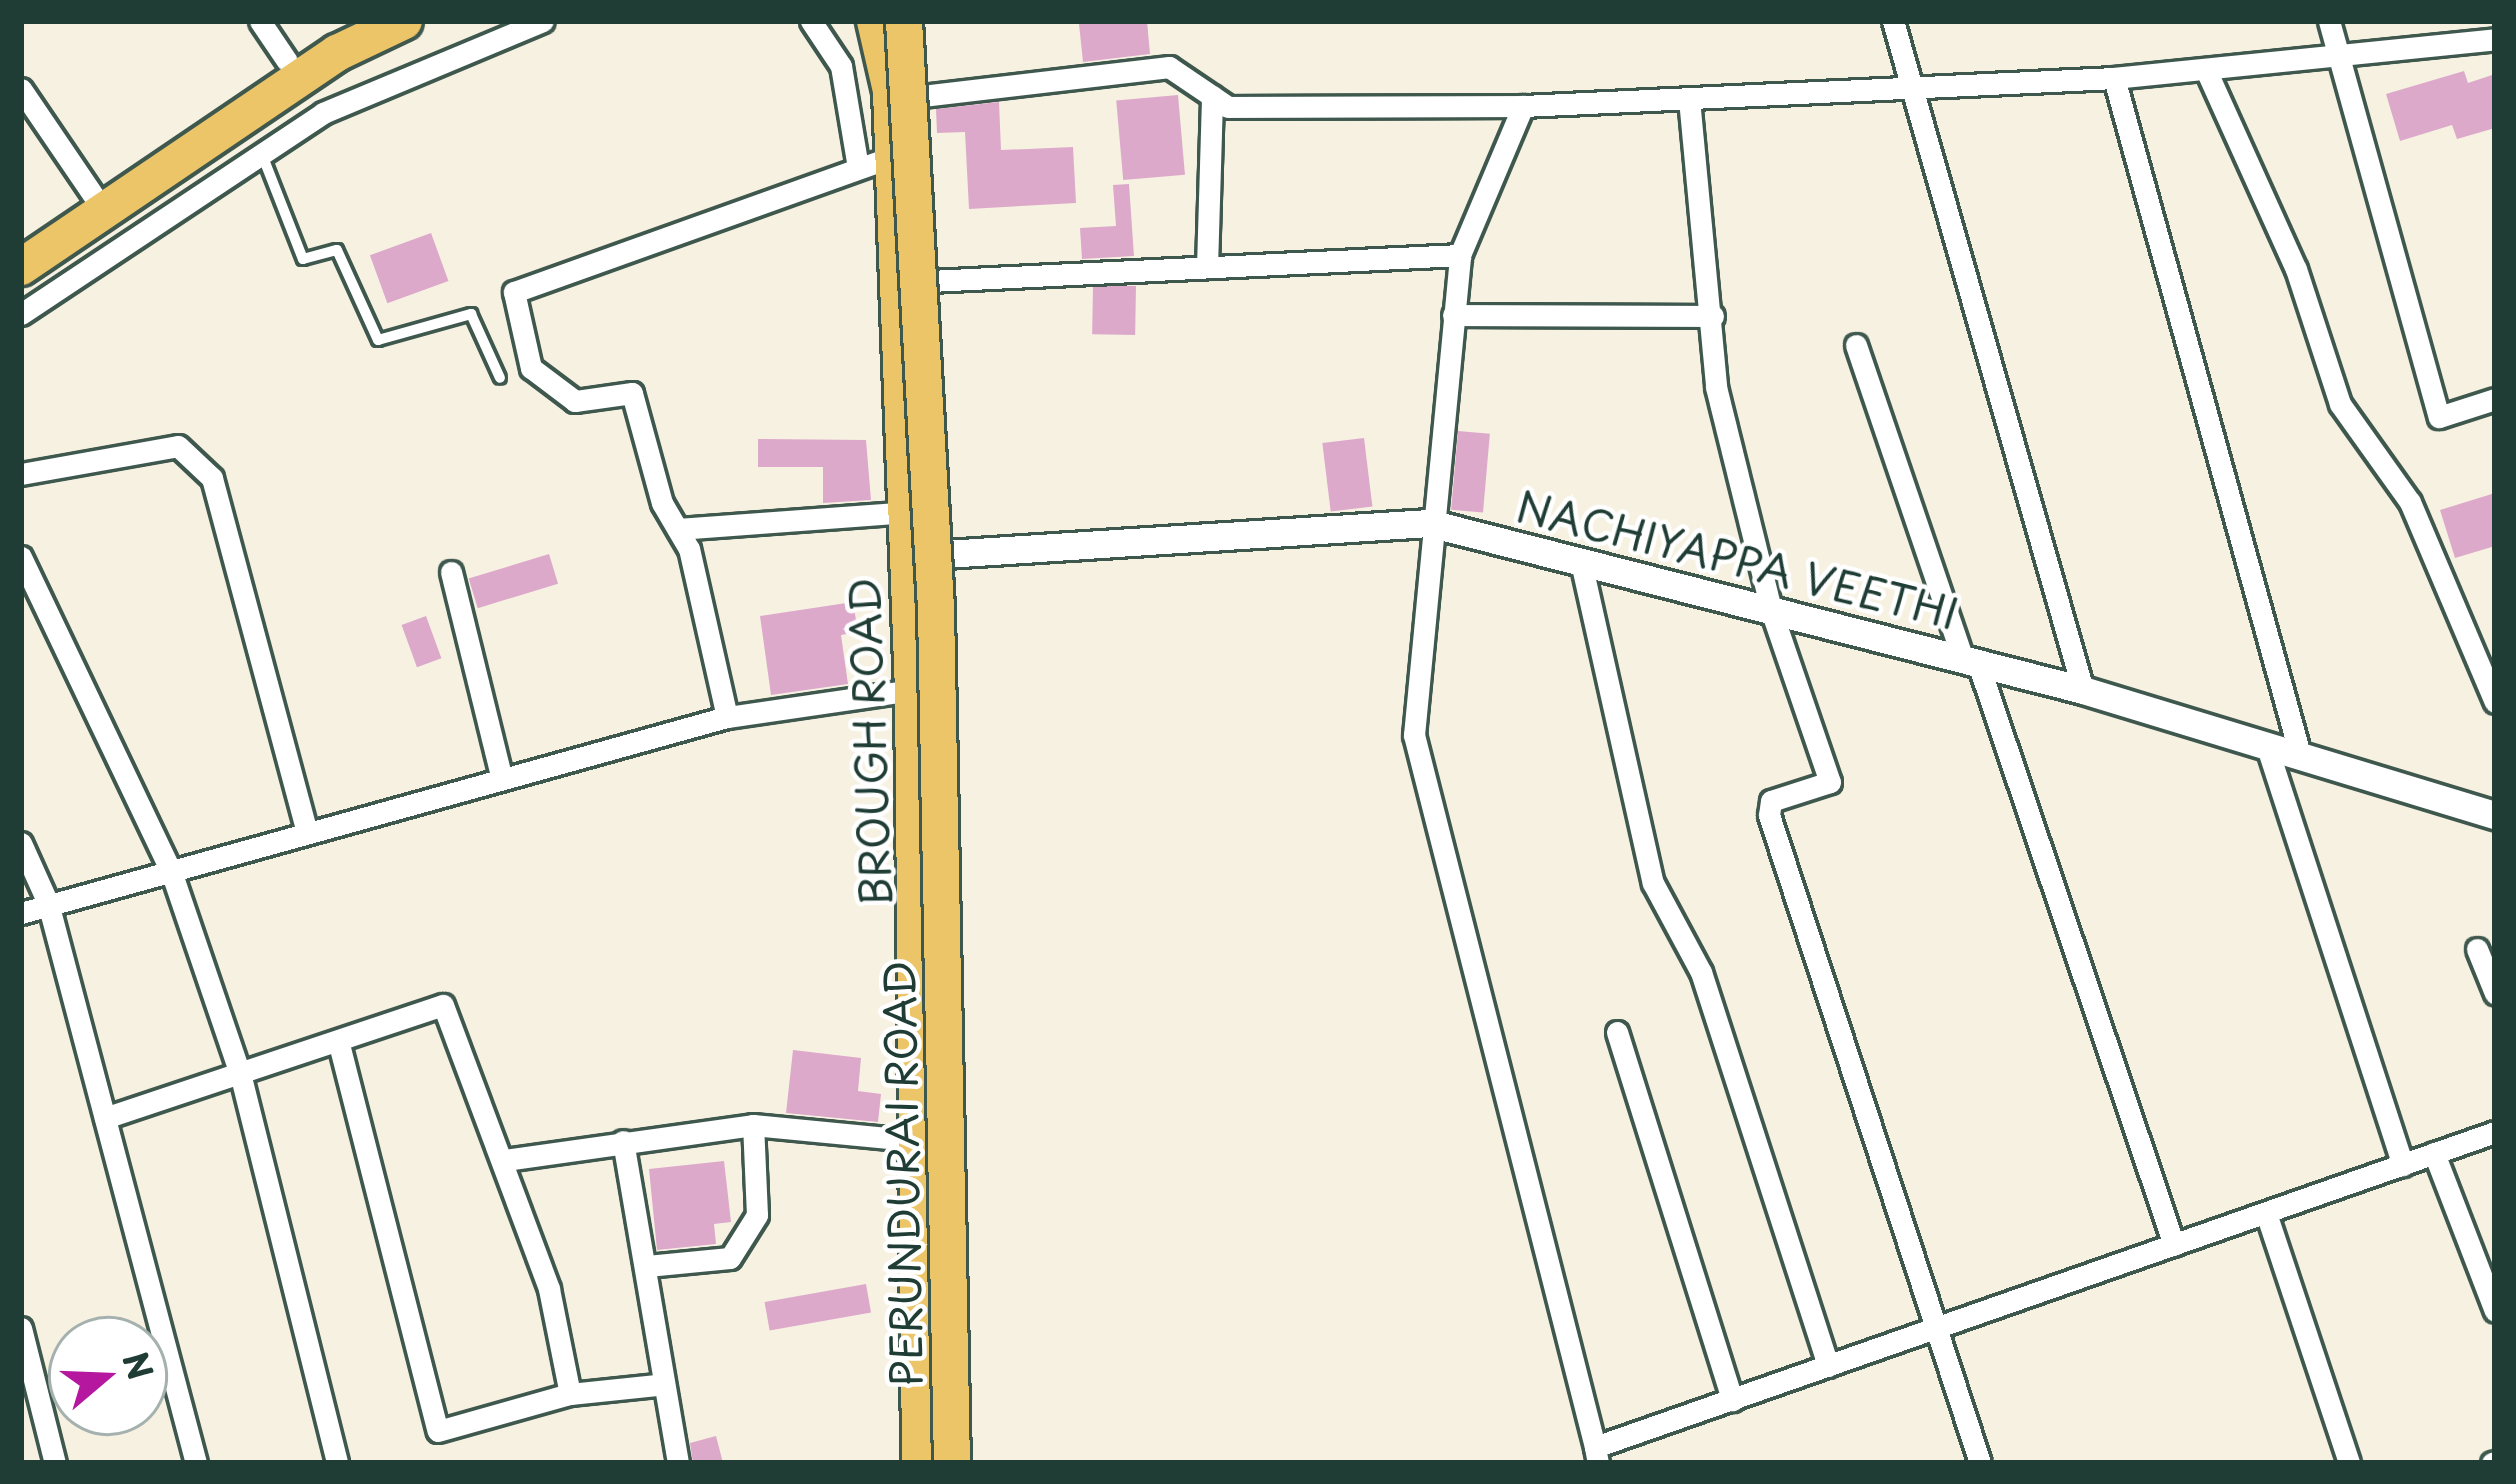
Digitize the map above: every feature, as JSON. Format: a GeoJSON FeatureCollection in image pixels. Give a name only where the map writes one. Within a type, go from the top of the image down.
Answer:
{"type":"FeatureCollection","features":[{"type":"Feature","properties":{"kind":"main road"},"geometry":{"type":"LineString","coordinates":[[21,242],[347,21]]}},
{"type":"Feature","properties":{"kind":"main road"},"geometry":{"type":"LineString","coordinates":[[21,267],[337,53],[404,21]]}},
{"type":"Feature","properties":{"kind":"main road","name":"BROUGH ROAD"},"geometry":{"type":"LineString","coordinates":[[874,21],[894,156],[907,512],[925,555],[914,691],[920,1463]]}},
{"type":"Feature","properties":{"kind":"main road","name":"PERUNDURAI ROAD"},"geometry":{"type":"LineString","coordinates":[[890,21],[931,869],[935,1463]]}},
{"type":"Feature","properties":{"kind":"main road","name":"PERUNDURAI ROAD"},"geometry":{"type":"LineString","coordinates":[[904,21],[935,609],[952,1463]]}},
{"type":"Feature","properties":{"kind":"main road","name":"BROUGH ROAD"},"geometry":{"type":"LineString","coordinates":[[917,21],[930,280],[925,555],[962,1463]]}},
{"type":"Feature","properties":{"kind":"street"},"geometry":{"type":"LineString","coordinates":[[260,21],[287,61]]}},
{"type":"Feature","properties":{"kind":"street"},"geometry":{"type":"LineString","coordinates":[[21,314],[260,151],[543,21]]}},
{"type":"Feature","properties":{"kind":"street"},"geometry":{"type":"LineString","coordinates":[[811,21],[841,66],[858,169]]}},
{"type":"Feature","properties":{"kind":"street"},"geometry":{"type":"LineString","coordinates":[[1893,21],[2084,690]]}},
{"type":"Feature","properties":{"kind":"street"},"geometry":{"type":"LineString","coordinates":[[2329,21],[2439,417],[2495,399]]}},
{"type":"Feature","properties":{"kind":"street"},"geometry":{"type":"LineString","coordinates":[[922,95],[1168,67],[1228,107],[1523,106],[2114,78],[2495,39]]}},
{"type":"Feature","properties":{"kind":"street"},"geometry":{"type":"LineString","coordinates":[[2206,70],[2296,269],[2340,404],[2410,502],[2495,702]]}},
{"type":"Feature","properties":{"kind":"street"},"geometry":{"type":"LineString","coordinates":[[2114,78],[2299,752]]}},
{"type":"Feature","properties":{"kind":"street"},"geometry":{"type":"LineString","coordinates":[[21,88],[92,195]]}},
{"type":"Feature","properties":{"kind":"street"},"geometry":{"type":"LineString","coordinates":[[1207,267],[1212,96]]}},
{"type":"Feature","properties":{"kind":"street"},"geometry":{"type":"LineString","coordinates":[[1689,99],[1713,316],[1716,387],[1771,610],[1830,782],[1771,801],[1769,815],[1973,1461]]}},
{"type":"Feature","properties":{"kind":"street"},"geometry":{"type":"LineString","coordinates":[[1523,106],[1460,255],[1429,524],[1414,735],[1596,1455],[1732,1400],[2495,1132]]}},
{"type":"Feature","properties":{"kind":"street"},"geometry":{"type":"LineString","coordinates":[[727,717],[678,529],[632,393],[575,400],[531,368],[514,292],[894,156]]}},
{"type":"Feature","properties":{"kind":"street"},"geometry":{"type":"LineString","coordinates":[[930,280],[1460,255]]}},
{"type":"Feature","properties":{"kind":"street"},"geometry":{"type":"LineString","coordinates":[[1453,315],[1713,316]]}},
{"type":"Feature","properties":{"kind":"street"},"geometry":{"type":"LineString","coordinates":[[1856,345],[2174,1245]]}},
{"type":"Feature","properties":{"kind":"street"},"geometry":{"type":"LineString","coordinates":[[21,473],[178,446],[212,478],[307,833]]}},
{"type":"Feature","properties":{"kind":"street"},"geometry":{"type":"LineString","coordinates":[[678,529],[907,512]]}},
{"type":"Feature","properties":{"kind":"street","name":"NACHIYAPPA VEETHI"},"geometry":{"type":"LineString","coordinates":[[925,555],[1429,524],[2084,690],[2495,815]]}},
{"type":"Feature","properties":{"kind":"street"},"geometry":{"type":"LineString","coordinates":[[21,557],[171,871],[241,1077],[337,1463]]}},
{"type":"Feature","properties":{"kind":"street"},"geometry":{"type":"LineString","coordinates":[[1580,562],[1653,883],[1701,972],[1828,1366]]}},
{"type":"Feature","properties":{"kind":"street"},"geometry":{"type":"LineString","coordinates":[[451,572],[502,779]]}},
{"type":"Feature","properties":{"kind":"street"},"geometry":{"type":"LineString","coordinates":[[21,913],[727,717],[914,691]]}},
{"type":"Feature","properties":{"kind":"street"},"geometry":{"type":"LineString","coordinates":[[2266,744],[2402,1165]]}},
{"type":"Feature","properties":{"kind":"street"},"geometry":{"type":"LineString","coordinates":[[21,843],[48,903],[196,1463]]}},
{"type":"Feature","properties":{"kind":"street"},"geometry":{"type":"LineString","coordinates":[[2477,949],[2495,993]]}},
{"type":"Feature","properties":{"kind":"street"},"geometry":{"type":"LineString","coordinates":[[105,1118],[241,1077],[443,1005],[505,1160],[570,1394]]}},
{"type":"Feature","properties":{"kind":"street"},"geometry":{"type":"LineString","coordinates":[[1617,1032],[1732,1400]]}},
{"type":"Feature","properties":{"kind":"street"},"geometry":{"type":"LineString","coordinates":[[339,1044],[438,1431],[570,1394],[657,1385]]}},
{"type":"Feature","properties":{"kind":"street"},"geometry":{"type":"LineString","coordinates":[[647,1266],[730,1258],[757,1215],[753,1125]]}},
{"type":"Feature","properties":{"kind":"street"},"geometry":{"type":"LineString","coordinates":[[505,1160],[753,1125],[920,1141]]}},
{"type":"Feature","properties":{"kind":"street"},"geometry":{"type":"LineString","coordinates":[[623,1141],[647,1266],[657,1385],[678,1463]]}},
{"type":"Feature","properties":{"kind":"street"},"geometry":{"type":"LineString","coordinates":[[2434,1154],[2495,1311]]}},
{"type":"Feature","properties":{"kind":"street"},"geometry":{"type":"LineString","coordinates":[[2266,1213],[2350,1463]]}},
{"type":"Feature","properties":{"kind":"street"},"geometry":{"type":"LineString","coordinates":[[21,1328],[55,1463]]}},
{"type":"Feature","properties":{"kind":"lane"},"geometry":{"type":"LineString","coordinates":[[260,151],[303,259],[338,250],[378,340],[471,314],[500,378]]}},
{"type":"Feature","properties":{"kind":"building"},"geometry":{"type":"Polygon","coordinates":[[[1147,21],[1150,54],[1083,62],[1079,24],[1147,21]]]}},
{"type":"Feature","properties":{"kind":"building"},"geometry":{"type":"Polygon","coordinates":[[[2464,71],[2468,83],[2495,74],[2495,128],[2457,139],[2452,125],[2400,141],[2386,94],[2464,71]]]}},
{"type":"Feature","properties":{"kind":"building"},"geometry":{"type":"Polygon","coordinates":[[[1178,95],[1185,175],[1123,180],[1116,100],[1178,95]]]}},
{"type":"Feature","properties":{"kind":"building"},"geometry":{"type":"Polygon","coordinates":[[[999,102],[1001,150],[1073,147],[1076,203],[969,209],[965,132],[937,133],[936,109],[999,102]]]}},
{"type":"Feature","properties":{"kind":"building"},"geometry":{"type":"Polygon","coordinates":[[[1129,184],[1134,256],[1082,259],[1080,228],[1116,226],[1113,185],[1129,184]]]}},
{"type":"Feature","properties":{"kind":"building"},"geometry":{"type":"Polygon","coordinates":[[[431,233],[448,281],[387,303],[370,255],[431,233]]]}},
{"type":"Feature","properties":{"kind":"building"},"geometry":{"type":"Polygon","coordinates":[[[1093,285],[1136,286],[1135,335],[1092,334],[1093,285]]]}},
{"type":"Feature","properties":{"kind":"building"},"geometry":{"type":"Polygon","coordinates":[[[1458,431],[1490,434],[1483,512],[1451,510],[1458,431]]]}},
{"type":"Feature","properties":{"kind":"building"},"geometry":{"type":"Polygon","coordinates":[[[1364,438],[1372,506],[1331,512],[1322,443],[1364,438]]]}},
{"type":"Feature","properties":{"kind":"building"},"geometry":{"type":"Polygon","coordinates":[[[758,439],[866,440],[871,500],[823,503],[823,467],[758,467],[758,439]]]}},
{"type":"Feature","properties":{"kind":"building"},"geometry":{"type":"Polygon","coordinates":[[[2495,493],[2495,546],[2455,558],[2440,510],[2495,493]]]}},
{"type":"Feature","properties":{"kind":"building"},"geometry":{"type":"Polygon","coordinates":[[[549,554],[558,584],[478,608],[469,579],[549,554]]]}},
{"type":"Feature","properties":{"kind":"building"},"geometry":{"type":"Polygon","coordinates":[[[853,602],[858,632],[841,635],[848,684],[771,695],[760,616],[853,602]]]}},
{"type":"Feature","properties":{"kind":"building"},"geometry":{"type":"Polygon","coordinates":[[[426,616],[441,658],[417,667],[402,625],[426,616]]]}},
{"type":"Feature","properties":{"kind":"building"},"geometry":{"type":"Polygon","coordinates":[[[793,1050],[861,1058],[858,1091],[881,1094],[878,1122],[786,1113],[793,1050]]]}},
{"type":"Feature","properties":{"kind":"building"},"geometry":{"type":"Polygon","coordinates":[[[724,1161],[731,1222],[714,1224],[716,1244],[657,1250],[649,1169],[724,1161]]]}},
{"type":"Feature","properties":{"kind":"building"},"geometry":{"type":"Polygon","coordinates":[[[866,1284],[871,1313],[770,1330],[765,1302],[866,1284]]]}},
{"type":"Feature","properties":{"kind":"building"},"geometry":{"type":"Polygon","coordinates":[[[716,1436],[723,1463],[693,1463],[690,1443],[716,1436]]]}}]}
